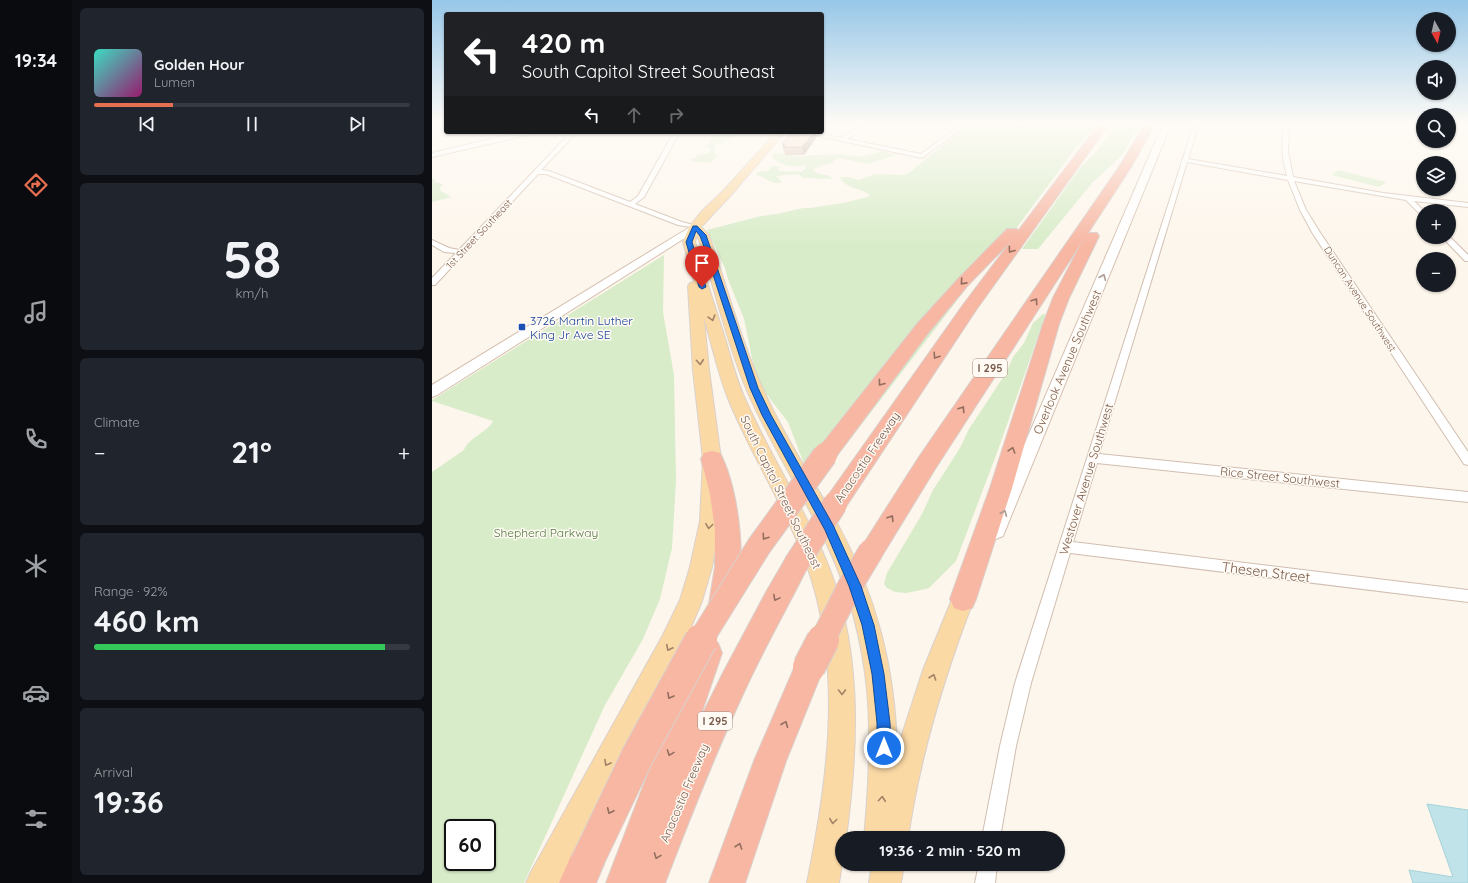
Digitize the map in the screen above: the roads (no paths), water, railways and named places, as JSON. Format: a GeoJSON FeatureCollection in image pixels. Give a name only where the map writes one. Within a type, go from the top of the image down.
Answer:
{"type":"FeatureCollection","features":[{"type":"Feature","properties":{"kind":"highway","name":"Anacostia Freeway"},"geometry":{"type":"LineString","coordinates":[[647,883],[680,800],[720,710],[766,619],[796,564],[835,504],[969,308],[1074,165]]}},
{"type":"Feature","properties":{"kind":"highway","name":"I 295"},"geometry":{"type":"LineString","coordinates":[[727,883],[770,761],[809,668],[850,586],[922,469],[1126,165]]}},
{"type":"Feature","properties":{"kind":"highway"},"geometry":{"type":"LineString","coordinates":[[581,873],[639,753],[705,633],[760,544],[806,478],[937,312],[967,277],[1027,216],[1048,191],[1067,174]]}},
{"type":"Feature","properties":{"kind":"highway"},"geometry":{"type":"LineString","coordinates":[[964,599],[1051,324],[1064,291],[1109,204],[1112,186]]}},
{"type":"Feature","properties":{"kind":"highway"},"geometry":{"type":"LineString","coordinates":[[624,883],[708,652],[724,598],[728,556],[727,522],[721,488],[712,459]]}},
{"type":"Feature","properties":{"kind":"main road"},"geometry":{"type":"LineString","coordinates":[[751,165],[695,227],[703,235],[754,388],[838,546],[852,579],[868,625],[878,674],[884,723],[883,779],[879,831]]}},
{"type":"Feature","properties":{"kind":"main road","name":"South Capitol Street Southeast"},"geometry":{"type":"LineString","coordinates":[[695,227],[689,242],[726,367],[740,407],[806,538],[823,581],[833,622],[840,665],[842,712],[840,756],[833,824],[823,883]]}},
{"type":"Feature","properties":{"kind":"main road"},"geometry":{"type":"LineString","coordinates":[[542,883],[663,660],[691,601],[701,567],[708,536],[711,509],[712,459],[700,358],[694,289],[696,268]]}},
{"type":"Feature","properties":{"kind":"main road"},"geometry":{"type":"LineString","coordinates":[[894,831],[900,794],[914,736],[941,655],[964,599]]}},
{"type":"Feature","properties":{"kind":"main road"},"geometry":{"type":"LineString","coordinates":[[875,883],[876,871]]}},
{"type":"Feature","properties":{"kind":"main road"},"geometry":{"type":"LineString","coordinates":[[885,883],[887,871]]}},
{"type":"Feature","properties":{"kind":"street","name":"1st Street Southeast"},"geometry":{"type":"LineString","coordinates":[[432,283],[543,165]]}},
{"type":"Feature","properties":{"kind":"street"},"geometry":{"type":"LineString","coordinates":[[631,204],[641,197],[659,165]]}},
{"type":"Feature","properties":{"kind":"street","name":"Overlook Avenue Southwest"},"geometry":{"type":"LineString","coordinates":[[964,599],[998,527],[1150,165]]}},
{"type":"Feature","properties":{"kind":"street","name":"Westover Avenue Southwest"},"geometry":{"type":"LineString","coordinates":[[993,831],[1008,746],[1023,683],[1183,165]]}},
{"type":"Feature","properties":{"kind":"street"},"geometry":{"type":"LineString","coordinates":[[1214,165],[1408,199],[1468,205]]}},
{"type":"Feature","properties":{"kind":"street","name":"Duncan Avenue Southwest"},"geometry":{"type":"LineString","coordinates":[[1288,165],[1297,197],[1308,218],[1468,462]]}},
{"type":"Feature","properties":{"kind":"street"},"geometry":{"type":"LineString","coordinates":[[537,172],[547,172],[680,224],[695,227]]}},
{"type":"Feature","properties":{"kind":"street"},"geometry":{"type":"LineString","coordinates":[[1408,199],[1416,207]]}},
{"type":"Feature","properties":{"kind":"street"},"geometry":{"type":"LineString","coordinates":[[432,392],[695,227]]}},
{"type":"Feature","properties":{"kind":"street"},"geometry":{"type":"LineString","coordinates":[[432,242],[447,250],[462,252]]}},
{"type":"Feature","properties":{"kind":"street"},"geometry":{"type":"LineString","coordinates":[[1453,244],[1468,259]]}},
{"type":"Feature","properties":{"kind":"street","name":"Rice Street Southwest"},"geometry":{"type":"LineString","coordinates":[[1093,458],[1468,497]]}},
{"type":"Feature","properties":{"kind":"street","name":"Thesen Street"},"geometry":{"type":"LineString","coordinates":[[1064,547],[1468,596]]}},
{"type":"Feature","properties":{"kind":"street"},"geometry":{"type":"LineString","coordinates":[[985,883],[987,871]]}},
{"type":"Feature","properties":{"kind":"water"},"geometry":{"type":"Polygon","coordinates":[[[1427,804],[1468,810],[1468,883],[1413,883],[1409,870],[1453,877],[1427,804]]]}},
{"type":"Feature","properties":{"kind":"place","name":"3726 Martin Luther King Jr Ave SE"},"geometry":{"type":"Point","coordinates":[522,327]}},
{"type":"Feature","properties":{"kind":"park label","name":"Shepherd Parkway"},"geometry":{"type":"Point","coordinates":[546,532]}}]}
